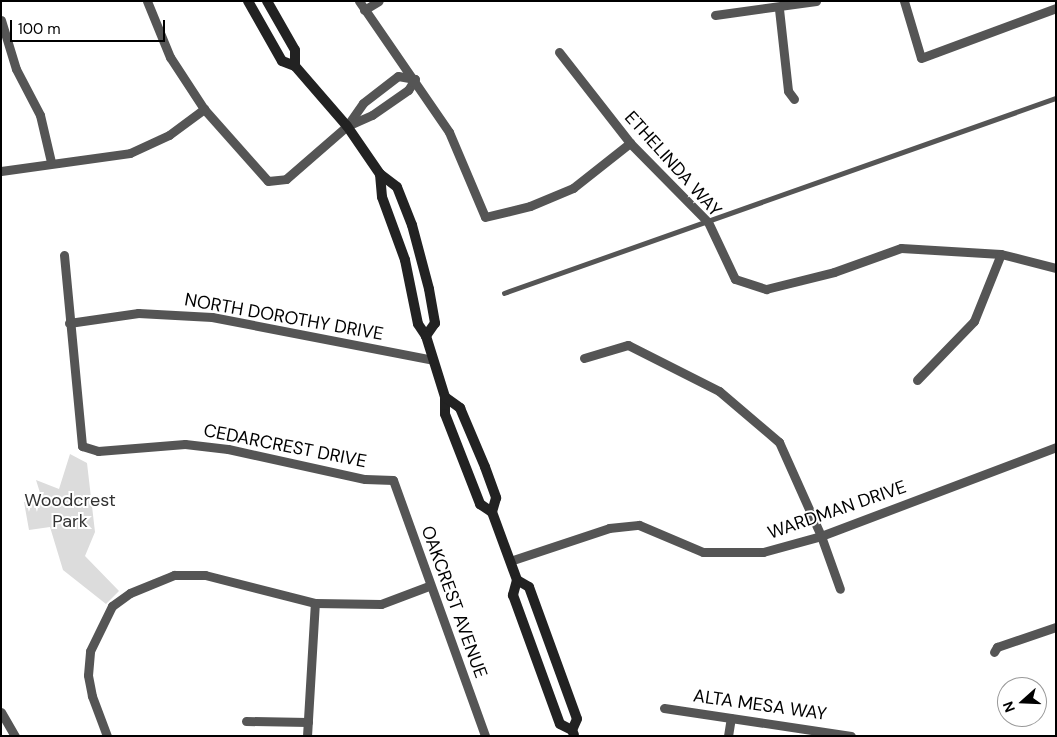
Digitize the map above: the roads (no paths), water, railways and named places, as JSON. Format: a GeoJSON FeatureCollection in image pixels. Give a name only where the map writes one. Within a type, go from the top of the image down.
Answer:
{"type":"FeatureCollection","features":[{"type":"Feature","properties":{"kind":"street"},"geometry":{"type":"LineString","coordinates":[[147,1],[170,57],[204,109],[268,181],[286,179],[347,126],[363,103],[398,76],[415,79]]}},
{"type":"Feature","properties":{"kind":"street"},"geometry":{"type":"LineString","coordinates":[[248,1],[282,61],[295,66],[347,126],[380,174],[397,188],[418,243],[435,323],[426,336]]}},
{"type":"Feature","properties":{"kind":"street"},"geometry":{"type":"LineString","coordinates":[[267,1],[295,50],[295,66]]}},
{"type":"Feature","properties":{"kind":"street"},"geometry":{"type":"LineString","coordinates":[[359,1],[415,79],[449,132],[485,217],[530,206],[573,188],[630,143]]}},
{"type":"Feature","properties":{"kind":"street"},"geometry":{"type":"LineString","coordinates":[[364,10],[378,1]]}},
{"type":"Feature","properties":{"kind":"street"},"geometry":{"type":"LineString","coordinates":[[715,15],[779,8],[816,1]]}},
{"type":"Feature","properties":{"kind":"street"},"geometry":{"type":"LineString","coordinates":[[904,1],[921,58],[1056,8]]}},
{"type":"Feature","properties":{"kind":"street"},"geometry":{"type":"LineString","coordinates":[[779,8],[788,91],[794,99]]}},
{"type":"Feature","properties":{"kind":"street"},"geometry":{"type":"LineString","coordinates":[[2,24],[16,69],[40,115],[51,162]]}},
{"type":"Feature","properties":{"kind":"street","name":"ETHELINDA WAY"},"geometry":{"type":"LineString","coordinates":[[559,52],[630,143],[708,222],[735,279],[766,289],[834,272],[901,248],[1002,254],[1056,268]]}},
{"type":"Feature","properties":{"kind":"street"},"geometry":{"type":"LineString","coordinates":[[347,126],[372,115],[408,90],[415,79]]}},
{"type":"Feature","properties":{"kind":"street"},"geometry":{"type":"LineString","coordinates":[[1,171],[51,162],[130,153],[169,135],[204,109]]}},
{"type":"Feature","properties":{"kind":"street"},"geometry":{"type":"LineString","coordinates":[[380,174],[382,197],[405,260],[418,324],[426,336],[445,397],[445,414],[480,504],[492,512]]}},
{"type":"Feature","properties":{"kind":"street"},"geometry":{"type":"LineString","coordinates":[[64,254],[70,323]]}},
{"type":"Feature","properties":{"kind":"street"},"geometry":{"type":"LineString","coordinates":[[917,380],[974,321],[1002,254]]}},
{"type":"Feature","properties":{"kind":"street","name":"NORTH DOROTHY DRIVE"},"geometry":{"type":"LineString","coordinates":[[70,323],[138,314],[212,317],[432,360]]}},
{"type":"Feature","properties":{"kind":"street","name":"CEDARCREST DRIVE"},"geometry":{"type":"LineString","coordinates":[[70,323],[82,446],[98,451],[185,444],[228,449],[365,480],[393,480]]}},
{"type":"Feature","properties":{"kind":"street"},"geometry":{"type":"LineString","coordinates":[[584,358],[628,345],[719,391],[778,442],[821,536],[840,589]]}},
{"type":"Feature","properties":{"kind":"street"},"geometry":{"type":"LineString","coordinates":[[445,397],[460,408],[496,498],[492,512],[517,580],[513,595],[560,724],[573,733],[577,719],[529,587],[517,580]]}},
{"type":"Feature","properties":{"kind":"street","name":"WARDMAN DRIVE"},"geometry":{"type":"LineString","coordinates":[[510,561],[609,528],[639,525],[703,552],[763,552],[821,536],[1056,447]]}},
{"type":"Feature","properties":{"kind":"street","name":"OAKCREST AVENUE"},"geometry":{"type":"LineString","coordinates":[[393,480],[429,586],[485,736]]}},
{"type":"Feature","properties":{"kind":"street"},"geometry":{"type":"LineString","coordinates":[[107,736],[96,713],[88,675],[90,651],[112,606],[130,593],[174,575],[206,575],[315,603],[381,604],[429,586]]}},
{"type":"Feature","properties":{"kind":"street"},"geometry":{"type":"LineString","coordinates":[[308,736],[315,603]]}},
{"type":"Feature","properties":{"kind":"street"},"geometry":{"type":"LineString","coordinates":[[994,652],[997,647],[1056,626]]}},
{"type":"Feature","properties":{"kind":"street","name":"ALTA MESA WAY"},"geometry":{"type":"LineString","coordinates":[[664,708],[851,736]]}},
{"type":"Feature","properties":{"kind":"street"},"geometry":{"type":"LineString","coordinates":[[1,712],[15,736]]}},
{"type":"Feature","properties":{"kind":"street"},"geometry":{"type":"LineString","coordinates":[[728,736],[731,718]]}},
{"type":"Feature","properties":{"kind":"street"},"geometry":{"type":"LineString","coordinates":[[246,721],[308,722]]}},
{"type":"Feature","properties":{"kind":"lane"},"geometry":{"type":"LineString","coordinates":[[504,293],[1056,98]]}},
{"type":"Feature","properties":{"kind":"park label","name":"Woodcrest Park"},"geometry":{"type":"Point","coordinates":[70,511]}}]}
